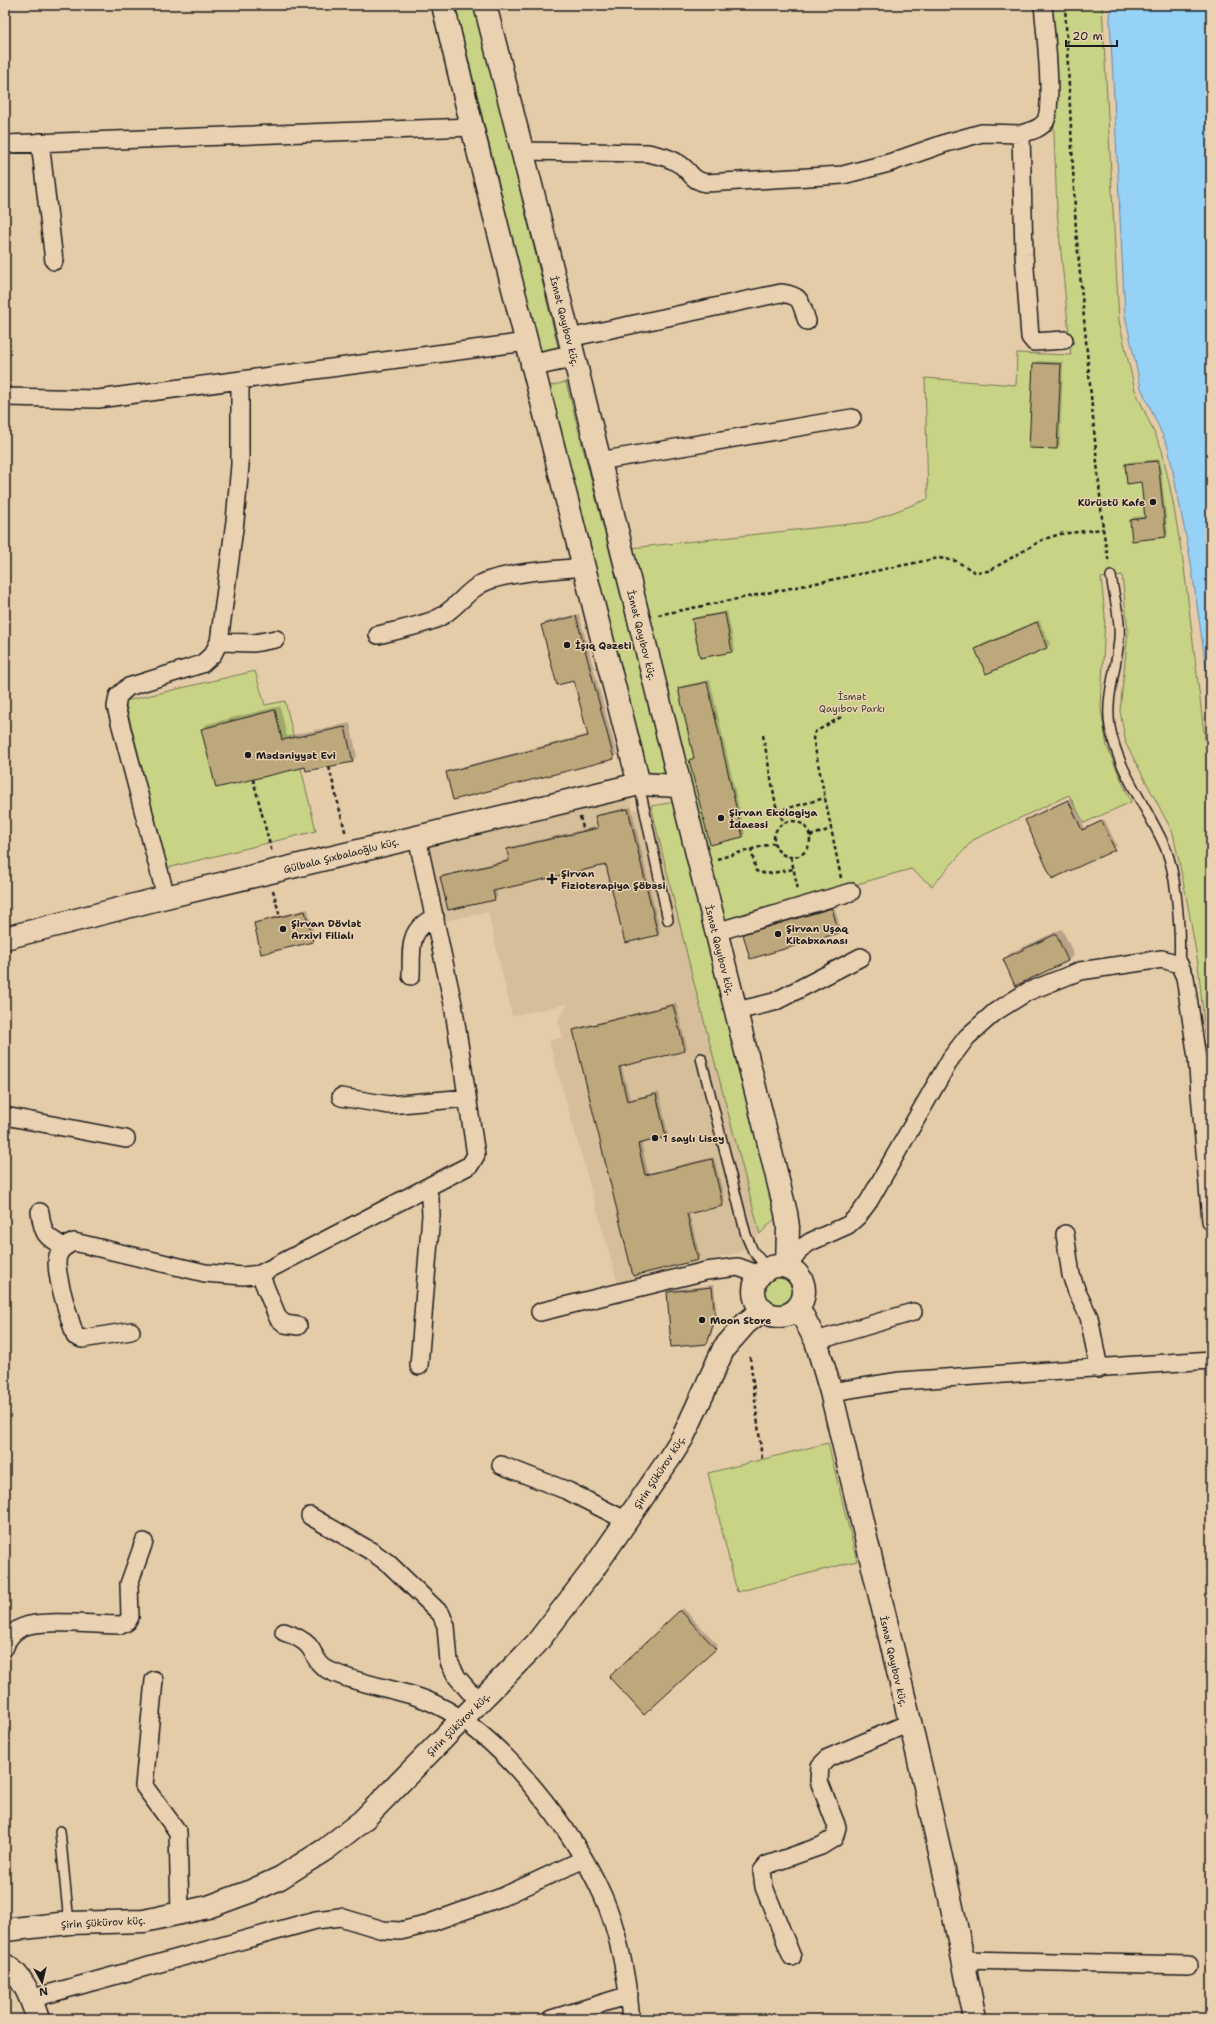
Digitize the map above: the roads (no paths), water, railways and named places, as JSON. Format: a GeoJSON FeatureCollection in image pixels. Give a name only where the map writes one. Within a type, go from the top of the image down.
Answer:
{"type":"FeatureCollection","features":[{"type":"Feature","properties":{"kind":"street"},"geometry":{"type":"LineString","coordinates":[[443,5],[526,342],[639,784]]}},
{"type":"Feature","properties":{"kind":"street","name":"İsmət Qayıbov küç."},"geometry":{"type":"LineString","coordinates":[[485,5],[786,1213],[788,1227],[771,1270]]}},
{"type":"Feature","properties":{"kind":"street"},"geometry":{"type":"LineString","coordinates":[[522,151],[648,153],[668,157],[682,166],[694,180],[706,183],[844,175],[889,163],[946,143],[982,133],[1021,134],[1038,128],[1046,121],[1049,103],[1043,5]]}},
{"type":"Feature","properties":{"kind":"street"},"geometry":{"type":"LineString","coordinates":[[5,144],[472,127]]}},
{"type":"Feature","properties":{"kind":"street"},"geometry":{"type":"LineString","coordinates":[[1021,134],[1024,254],[1030,337],[1034,342],[1064,340]]}},
{"type":"Feature","properties":{"kind":"street"},"geometry":{"type":"LineString","coordinates":[[40,142],[54,261]]}},
{"type":"Feature","properties":{"kind":"street"},"geometry":{"type":"LineString","coordinates":[[532,365],[571,347],[781,294],[794,295],[799,299],[808,321]]}},
{"type":"Feature","properties":{"kind":"street"},"geometry":{"type":"LineString","coordinates":[[5,397],[98,399],[526,342]]}},
{"type":"Feature","properties":{"kind":"street"},"geometry":{"type":"LineString","coordinates":[[166,897],[116,707],[118,696],[128,687],[202,664],[214,654],[219,642],[235,521],[240,465],[240,380]]}},
{"type":"Feature","properties":{"kind":"street"},"geometry":{"type":"LineString","coordinates":[[599,461],[852,418]]}},
{"type":"Feature","properties":{"kind":"street"},"geometry":{"type":"LineString","coordinates":[[378,635],[440,618],[452,610],[464,595],[475,586],[490,580],[514,575],[584,567]]}},
{"type":"Feature","properties":{"kind":"street"},"geometry":{"type":"LineString","coordinates":[[219,642],[254,643],[276,639]]}},
{"type":"Feature","properties":{"kind":"street","name":"Gülbala Şıxbalaoğlu küç."},"geometry":{"type":"LineString","coordinates":[[5,938],[166,897],[639,784],[679,786]]}},
{"type":"Feature","properties":{"kind":"street"},"geometry":{"type":"LineString","coordinates":[[131,1331],[82,1339],[75,1336],[57,1271],[58,1256],[64,1247],[74,1242],[205,1273],[243,1276],[260,1274],[470,1165],[476,1155],[453,1004],[417,837]]}},
{"type":"Feature","properties":{"kind":"street"},"geometry":{"type":"LineString","coordinates":[[716,932],[848,893]]}},
{"type":"Feature","properties":{"kind":"street"},"geometry":{"type":"LineString","coordinates":[[411,976],[412,943],[417,929],[423,922],[435,917]]}},
{"type":"Feature","properties":{"kind":"street"},"geometry":{"type":"LineString","coordinates":[[736,1011],[774,1002],[861,957]]}},
{"type":"Feature","properties":{"kind":"street"},"geometry":{"type":"LineString","coordinates":[[540,1312],[706,1271],[738,1267],[771,1270],[798,1275],[804,1289],[803,1298],[798,1307],[791,1313],[781,1316],[772,1315],[763,1310],[757,1302],[754,1293],[755,1283],[771,1270],[810,1242],[848,1225],[858,1216],[870,1201],[951,1058],[967,1037],[995,1012],[1028,992],[1080,971],[1162,959],[1179,964],[1186,977],[1196,1044],[1211,1221]]}},
{"type":"Feature","properties":{"kind":"street"},"geometry":{"type":"LineString","coordinates":[[341,1097],[389,1105],[467,1098]]}},
{"type":"Feature","properties":{"kind":"street"},"geometry":{"type":"LineString","coordinates":[[5,1116],[126,1139]]}},
{"type":"Feature","properties":{"kind":"street"},"geometry":{"type":"LineString","coordinates":[[419,1366],[431,1215],[430,1199],[426,1188]]}},
{"type":"Feature","properties":{"kind":"street"},"geometry":{"type":"LineString","coordinates":[[40,1212],[42,1229],[46,1236],[64,1247]]}},
{"type":"Feature","properties":{"kind":"street"},"geometry":{"type":"LineString","coordinates":[[1065,1234],[1072,1275],[1077,1292],[1089,1317],[1099,1369]]}},
{"type":"Feature","properties":{"kind":"street"},"geometry":{"type":"LineString","coordinates":[[260,1274],[278,1318],[284,1324],[298,1326]]}},
{"type":"Feature","properties":{"kind":"street","name":"İsmət Qayıbov küç."},"geometry":{"type":"LineString","coordinates":[[798,1307],[816,1341],[831,1392],[909,1723],[975,2019]]}},
{"type":"Feature","properties":{"kind":"street","name":"Şirin Şükürov küç."},"geometry":{"type":"LineString","coordinates":[[5,1930],[69,1923],[144,1921],[208,1907],[250,1892],[280,1878],[362,1822],[536,1644],[592,1571],[683,1437],[724,1348],[746,1323],[763,1310]]}},
{"type":"Feature","properties":{"kind":"street"},"geometry":{"type":"LineString","coordinates":[[816,1341],[913,1312]]}},
{"type":"Feature","properties":{"kind":"street"},"geometry":{"type":"LineString","coordinates":[[831,1392],[900,1382],[1211,1360]]}},
{"type":"Feature","properties":{"kind":"street"},"geometry":{"type":"LineString","coordinates":[[501,1465],[568,1491],[627,1521]]}},
{"type":"Feature","properties":{"kind":"street"},"geometry":{"type":"LineString","coordinates":[[310,1516],[371,1551],[388,1563],[441,1614],[446,1626],[449,1662],[469,1691],[482,1700]]}},
{"type":"Feature","properties":{"kind":"street"},"geometry":{"type":"LineString","coordinates":[[5,1647],[13,1633],[24,1627],[51,1623],[121,1625],[127,1622],[130,1617],[129,1584],[144,1542]]}},
{"type":"Feature","properties":{"kind":"street"},"geometry":{"type":"LineString","coordinates":[[284,1632],[301,1639],[309,1646],[315,1660],[326,1669],[344,1677],[417,1696],[438,1706],[461,1720],[482,1736],[522,1775],[548,1805],[584,1859],[603,1897],[616,1936],[629,1995],[631,2019]]}},
{"type":"Feature","properties":{"kind":"street"},"geometry":{"type":"LineString","coordinates":[[154,1680],[144,1786],[178,1832],[180,1914]]}},
{"type":"Feature","properties":{"kind":"street"},"geometry":{"type":"LineString","coordinates":[[792,1957],[764,1887],[762,1872],[768,1865],[821,1846],[834,1838],[837,1827],[819,1781],[820,1766],[828,1758],[909,1723]]}},
{"type":"Feature","properties":{"kind":"street"},"geometry":{"type":"LineString","coordinates":[[30,1999],[316,1920],[340,1917],[383,1930],[400,1931],[421,1926],[502,1897],[584,1859]]}},
{"type":"Feature","properties":{"kind":"street"},"geometry":{"type":"LineString","coordinates":[[963,1960],[1189,1965]]}},
{"type":"Feature","properties":{"kind":"street"},"geometry":{"type":"LineString","coordinates":[[5,1965],[12,1969],[19,1978],[38,2019]]}},
{"type":"Feature","properties":{"kind":"street"},"geometry":{"type":"LineString","coordinates":[[551,2019],[629,1995]]}},
{"type":"Feature","properties":{"kind":"lane"},"geometry":{"type":"LineString","coordinates":[[1111,576],[1119,639],[1109,703],[1110,726],[1116,750],[1125,774],[1166,848],[1172,873],[1179,921],[1179,964]]}},
{"type":"Feature","properties":{"kind":"lane"},"geometry":{"type":"LineString","coordinates":[[639,784],[668,920]]}},
{"type":"Feature","properties":{"kind":"lane"},"geometry":{"type":"LineString","coordinates":[[701,1058],[746,1235],[752,1251],[771,1270]]}},
{"type":"Feature","properties":{"kind":"lane"},"geometry":{"type":"LineString","coordinates":[[60,1831],[69,1923]]}},
{"type":"Feature","properties":{"kind":"water"},"geometry":{"type":"Polygon","coordinates":[[[1111,5],[1211,5],[1211,702],[1190,557],[1168,447],[1141,388],[1125,315],[1110,20],[1111,5]]]}},
{"type":"Feature","properties":{"kind":"place","name":"Kürüstü Kafe"},"geometry":{"type":"Point","coordinates":[1153,502]}},
{"type":"Feature","properties":{"kind":"place","name":"İşıq Qəzeti"},"geometry":{"type":"Point","coordinates":[567,645]}},
{"type":"Feature","properties":{"kind":"place","name":"Mədəniyyət Evi"},"geometry":{"type":"Point","coordinates":[248,755]}},
{"type":"Feature","properties":{"kind":"place","name":"Şirvan Ekologiya İdaeəsi"},"geometry":{"type":"Point","coordinates":[721,818]}},
{"type":"Feature","properties":{"kind":"place","name":"Şirvan Fizioterapiya Şöbəsi"},"geometry":{"type":"Point","coordinates":[552,879]}},
{"type":"Feature","properties":{"kind":"place","name":"Şirvan Dövlət Arxivi Filialı"},"geometry":{"type":"Point","coordinates":[283,929]}},
{"type":"Feature","properties":{"kind":"place","name":"Şirvan Uşaq Kitabxanası"},"geometry":{"type":"Point","coordinates":[778,934]}},
{"type":"Feature","properties":{"kind":"place","name":"1 saylı Lisey"},"geometry":{"type":"Point","coordinates":[655,1138]}},
{"type":"Feature","properties":{"kind":"place","name":"Moon Store"},"geometry":{"type":"Point","coordinates":[702,1320]}},
{"type":"Feature","properties":{"kind":"park label","name":"İsmət Qayıbov Parkı"},"geometry":{"type":"Point","coordinates":[852,702]}}]}
